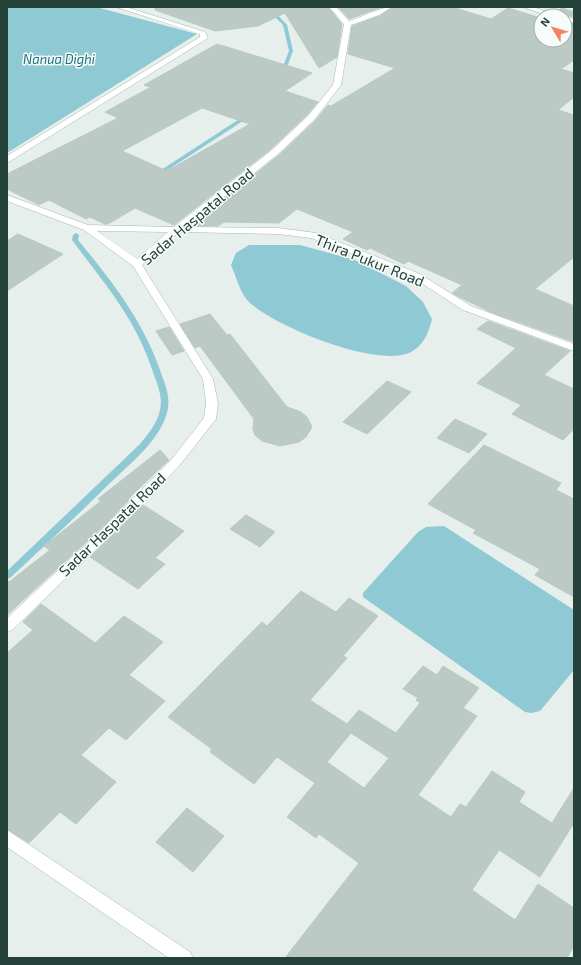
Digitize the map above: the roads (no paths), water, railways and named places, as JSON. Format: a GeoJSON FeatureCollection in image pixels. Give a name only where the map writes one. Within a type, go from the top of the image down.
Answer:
{"type":"FeatureCollection","features":[{"type":"Feature","properties":{"kind":"street"},"geometry":{"type":"LineString","coordinates":[[7,160],[204,38],[204,33],[119,7]]}},
{"type":"Feature","properties":{"kind":"street"},"geometry":{"type":"LineString","coordinates":[[332,7],[348,24],[389,7]]}},
{"type":"Feature","properties":{"kind":"street","name":"Sadar Haspatal Road"},"geometry":{"type":"LineString","coordinates":[[7,626],[112,527],[175,463],[210,419],[212,403],[208,379],[137,264],[177,229],[275,152],[311,118],[337,85],[348,24]]}},
{"type":"Feature","properties":{"kind":"street"},"geometry":{"type":"LineString","coordinates":[[8,199],[87,228],[137,264]]}},
{"type":"Feature","properties":{"kind":"street","name":"Thira Pukur Road"},"geometry":{"type":"LineString","coordinates":[[87,228],[278,231],[314,235],[415,275],[467,308],[574,348]]}},
{"type":"Feature","properties":{"kind":"street"},"geometry":{"type":"LineString","coordinates":[[7,838],[184,958]]}},
{"type":"Feature","properties":{"kind":"water","name":"Nanua Dighi"},"geometry":{"type":"Polygon","coordinates":[[[7,7],[96,7],[197,34],[7,153],[7,7]]]}},
{"type":"Feature","properties":{"kind":"water"},"geometry":{"type":"Polygon","coordinates":[[[249,245],[300,245],[355,260],[406,286],[423,302],[432,319],[425,339],[418,347],[409,353],[393,356],[373,354],[350,350],[326,342],[281,323],[263,313],[250,303],[239,285],[231,265],[236,253],[249,245]]]}},
{"type":"Feature","properties":{"kind":"water"},"geometry":{"type":"Polygon","coordinates":[[[444,526],[574,610],[574,670],[540,711],[531,713],[525,712],[363,597],[363,593],[418,532],[426,527],[444,526]]]}},
{"type":"Feature","properties":{"kind":"waterway"},"geometry":{"type":"LineString","coordinates":[[267,7],[285,25],[291,51],[282,74]]}},
{"type":"Feature","properties":{"kind":"waterway"},"geometry":{"type":"LineString","coordinates":[[155,176],[249,115]]}},
{"type":"Feature","properties":{"kind":"waterway"},"geometry":{"type":"LineString","coordinates":[[7,576],[135,454],[156,429],[164,410],[165,402],[163,390],[152,358],[135,322],[113,288],[75,240],[76,235]]}}]}
